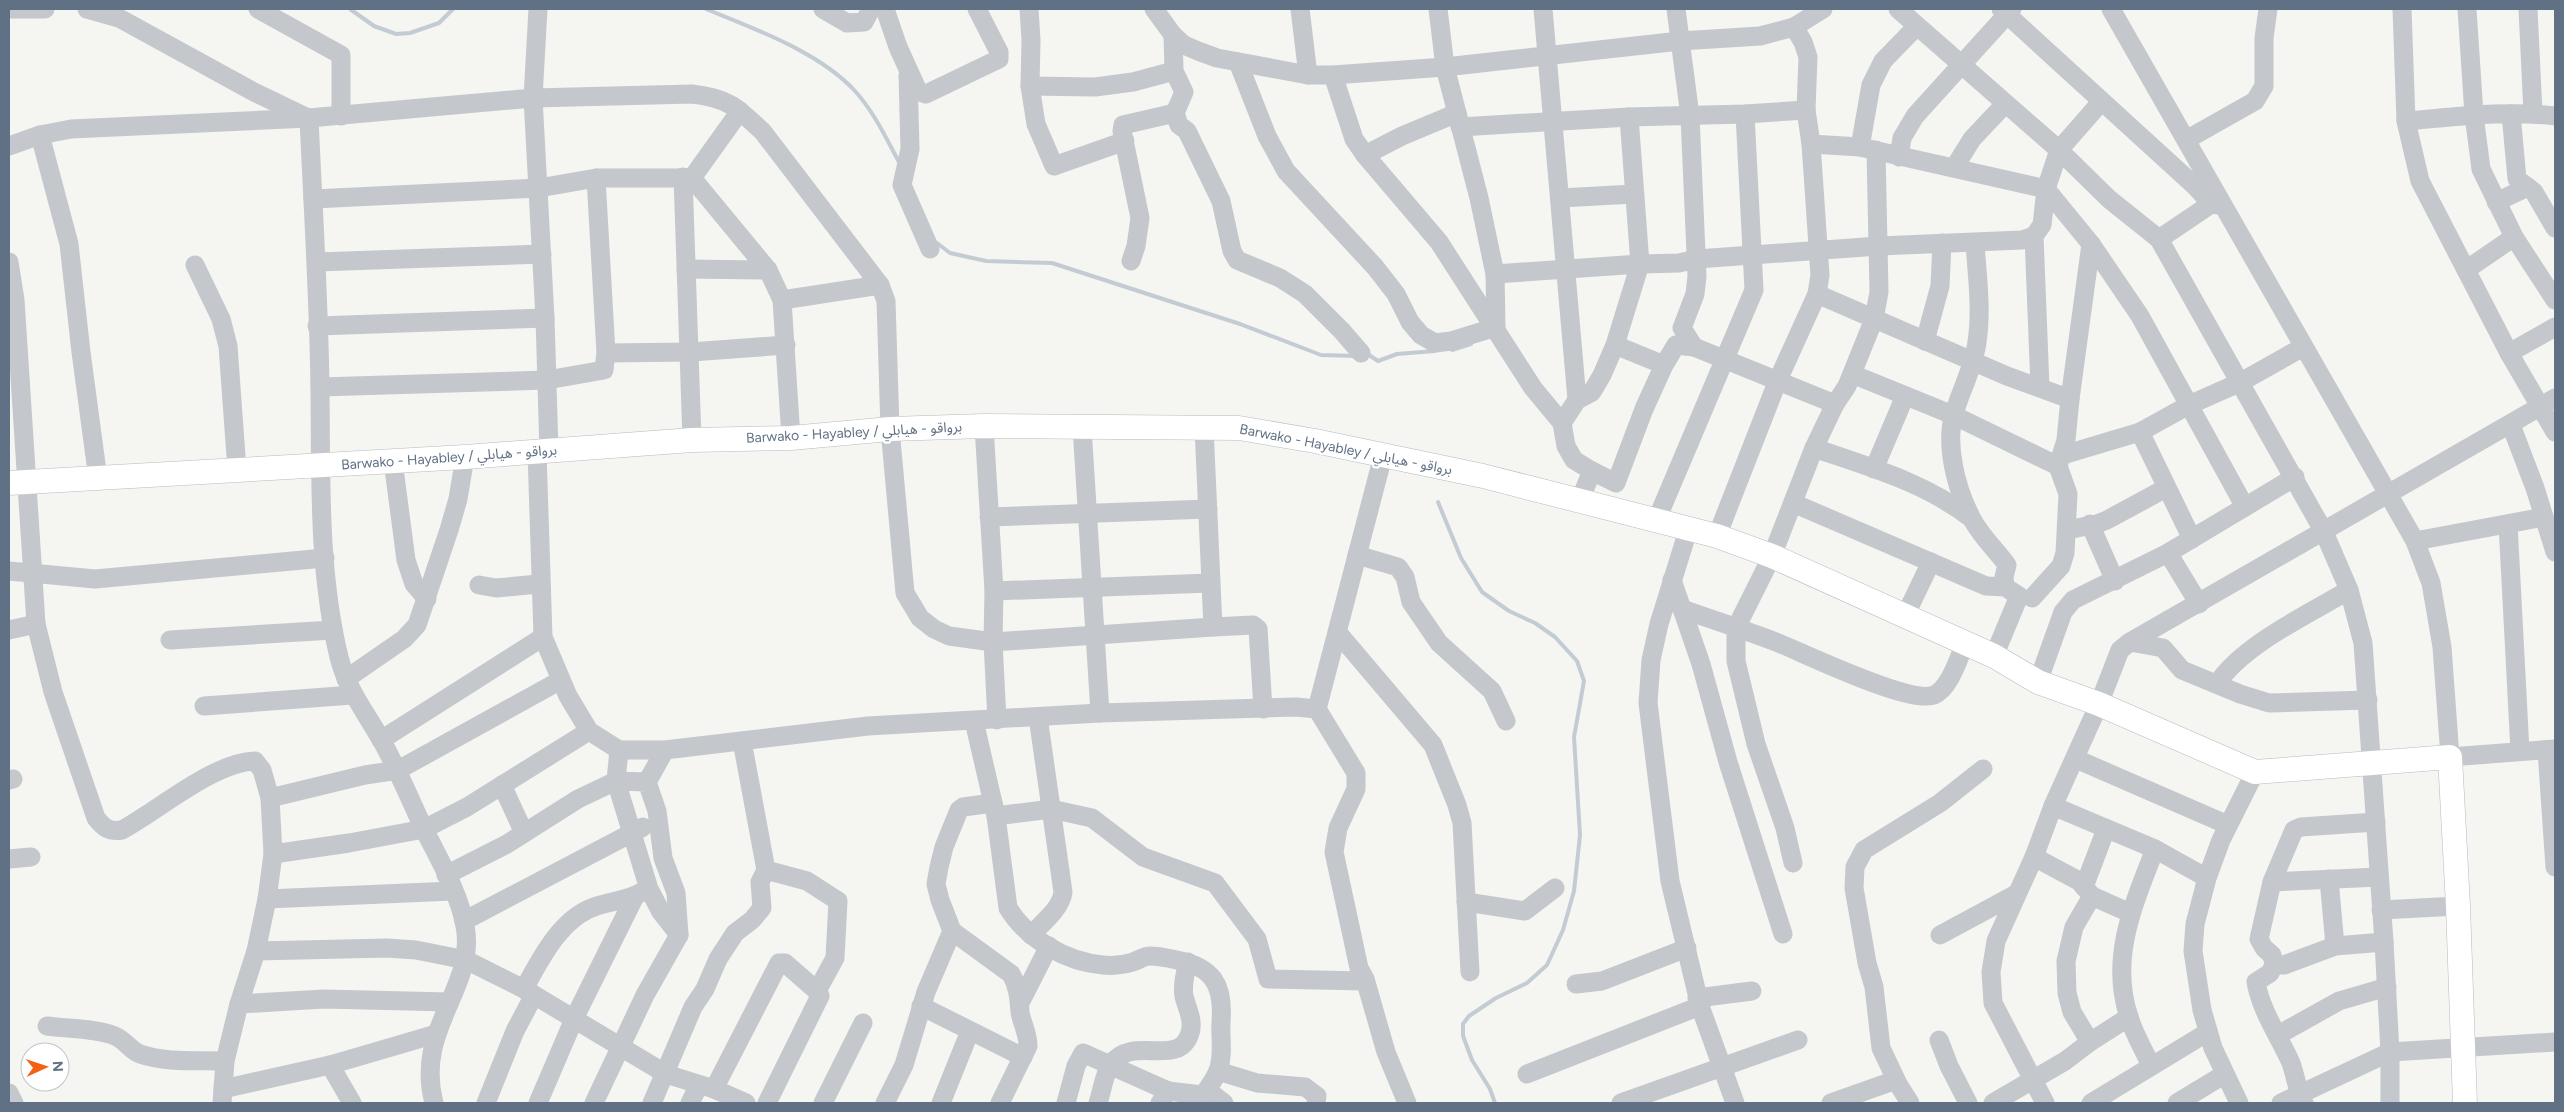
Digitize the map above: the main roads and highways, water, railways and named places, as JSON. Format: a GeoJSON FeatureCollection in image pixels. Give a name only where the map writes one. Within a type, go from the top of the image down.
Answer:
{"type":"FeatureCollection","features":[{"type":"Feature","properties":{"kind":"main road","name":"Barwako - Hayabley / برواقو - هيابلي"},"geometry":{"type":"LineString","coordinates":[[18,482],[465,457],[692,440],[791,438],[890,429],[984,426],[1204,427],[1239,428],[1282,435],[1483,476],[1657,519],[1717,536],[1772,556],[1994,656],[2038,682],[2100,704],[2255,772],[2450,758],[2458,906],[2465,1103]]}},
{"type":"Feature","properties":{"kind":"waterway"},"geometry":{"type":"LineString","coordinates":[[350,9],[374,26],[396,34],[410,33],[439,23],[453,9]]}},
{"type":"Feature","properties":{"kind":"waterway"},"geometry":{"type":"LineString","coordinates":[[706,9],[805,53],[840,77],[855,91],[868,108],[899,162]]}},
{"type":"Feature","properties":{"kind":"waterway"},"geometry":{"type":"LineString","coordinates":[[937,243],[950,253],[986,261],[1052,263],[1240,324],[1321,355],[1357,356]]}},
{"type":"Feature","properties":{"kind":"waterway"},"geometry":{"type":"LineString","coordinates":[[1452,350],[1471,344]]}},
{"type":"Feature","properties":{"kind":"waterway"},"geometry":{"type":"LineString","coordinates":[[1366,353],[1378,361],[1397,354],[1435,351]]}},
{"type":"Feature","properties":{"kind":"waterway"},"geometry":{"type":"LineString","coordinates":[[1438,502],[1461,558],[1482,592],[1509,611],[1535,623],[1555,637],[1577,661],[1584,681],[1574,737],[1580,835],[1574,891],[1563,930],[1547,965],[1527,983],[1496,998],[1469,1016],[1463,1024],[1463,1036],[1472,1060],[1490,1089],[1495,1103]]}}]}
